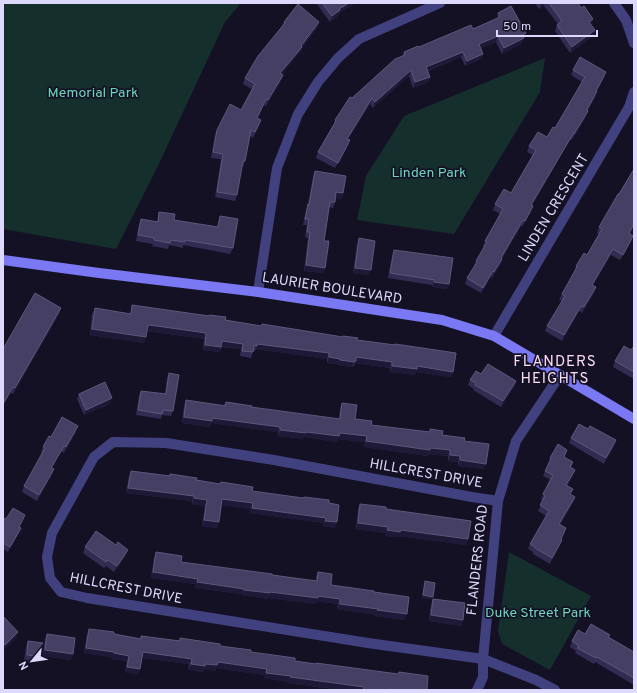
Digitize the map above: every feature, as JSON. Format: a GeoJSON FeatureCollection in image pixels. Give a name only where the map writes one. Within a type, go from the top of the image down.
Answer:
{"type":"FeatureCollection","features":[{"type":"Feature","properties":{"kind":"street"},"geometry":{"type":"LineString","coordinates":[[258,292],[277,168],[298,114],[318,82],[338,58],[359,39],[440,3]]}},
{"type":"Feature","properties":{"kind":"street"},"geometry":{"type":"LineString","coordinates":[[614,3],[626,20],[634,43]]}},
{"type":"Feature","properties":{"kind":"street","name":"LINDEN CRESCENT"},"geometry":{"type":"LineString","coordinates":[[494,336],[629,107],[634,92]]}},
{"type":"Feature","properties":{"kind":"street","name":"LAURIER BOULEVARD"},"geometry":{"type":"LineString","coordinates":[[4,262],[258,292],[442,320],[494,336],[634,419]]}},
{"type":"Feature","properties":{"kind":"street","name":"FLANDERS ROAD"},"geometry":{"type":"LineString","coordinates":[[476,690],[483,678],[483,659],[498,501],[516,441],[560,375]]}},
{"type":"Feature","properties":{"kind":"street","name":"HILLCREST DRIVE"},"geometry":{"type":"LineString","coordinates":[[498,501],[274,460],[166,443],[113,442],[94,457],[52,533],[47,557],[50,578],[61,592],[87,598],[368,644],[483,659],[536,680],[555,690]]}},
{"type":"Feature","properties":{"kind":"green space","name":"Memorial Park"},"geometry":{"type":"Polygon","coordinates":[[[3,3],[241,3],[225,22],[157,168],[116,249],[3,229],[3,3]]]}},
{"type":"Feature","properties":{"kind":"green space","name":"Linden Park"},"geometry":{"type":"Polygon","coordinates":[[[545,58],[540,92],[454,234],[357,220],[366,176],[404,116],[545,58]]]}},
{"type":"Feature","properties":{"kind":"green space","name":"Duke Street Park"},"geometry":{"type":"Polygon","coordinates":[[[509,552],[591,596],[550,670],[502,644],[498,631],[509,552]]]}},
{"type":"Feature","properties":{"kind":"building"},"geometry":{"type":"Polygon","coordinates":[[[322,3],[349,3],[339,9],[340,10],[332,16],[322,3]]]}},
{"type":"Feature","properties":{"kind":"building"},"geometry":{"type":"Polygon","coordinates":[[[549,3],[578,3],[581,8],[584,6],[593,19],[589,22],[595,30],[572,47],[557,25],[562,21],[549,3]]]}},
{"type":"Feature","properties":{"kind":"building"},"geometry":{"type":"Polygon","coordinates":[[[298,4],[319,22],[301,46],[302,47],[280,73],[283,75],[268,100],[266,99],[257,118],[261,120],[255,132],[251,130],[245,161],[243,161],[237,195],[217,192],[223,154],[213,152],[217,130],[230,104],[241,110],[255,84],[245,78],[258,56],[285,23],[284,22],[298,4]]]}},
{"type":"Feature","properties":{"kind":"building"},"geometry":{"type":"Polygon","coordinates":[[[511,6],[526,33],[522,35],[524,38],[504,48],[498,36],[479,44],[483,54],[467,61],[463,52],[426,67],[430,77],[415,82],[411,70],[375,102],[372,98],[347,139],[350,140],[338,163],[318,152],[336,121],[335,120],[350,97],[352,98],[395,59],[405,55],[404,52],[471,25],[473,29],[500,17],[498,13],[511,6]]]}},
{"type":"Feature","properties":{"kind":"building"},"geometry":{"type":"Polygon","coordinates":[[[580,57],[606,72],[587,110],[588,111],[531,205],[533,206],[525,221],[523,220],[501,258],[502,259],[483,288],[467,278],[477,262],[476,261],[487,242],[485,241],[503,209],[495,204],[504,189],[511,193],[536,150],[529,146],[538,132],[547,137],[553,127],[555,128],[585,77],[573,70],[580,57]]]}},
{"type":"Feature","properties":{"kind":"building"},"geometry":{"type":"Polygon","coordinates":[[[634,169],[634,224],[629,233],[633,236],[623,255],[613,249],[592,285],[596,287],[584,307],[581,306],[564,335],[547,326],[565,296],[562,294],[577,267],[576,266],[584,253],[587,255],[602,229],[599,227],[634,169]]]}},
{"type":"Feature","properties":{"kind":"building"},"geometry":{"type":"Polygon","coordinates":[[[315,171],[346,176],[343,193],[336,192],[335,202],[330,202],[324,241],[329,241],[325,268],[306,265],[310,232],[307,232],[309,219],[305,219],[315,171]]]}},
{"type":"Feature","properties":{"kind":"building"},"geometry":{"type":"Polygon","coordinates":[[[159,212],[175,214],[174,220],[218,227],[220,216],[238,219],[233,248],[185,240],[185,242],[171,240],[170,243],[154,240],[155,238],[138,235],[141,219],[158,222],[159,212]]]}},
{"type":"Feature","properties":{"kind":"building"},"geometry":{"type":"Polygon","coordinates":[[[359,238],[375,241],[371,270],[355,268],[359,238]]]}},
{"type":"Feature","properties":{"kind":"building"},"geometry":{"type":"Polygon","coordinates":[[[394,250],[453,258],[449,284],[434,282],[435,280],[390,273],[394,250]]]}},
{"type":"Feature","properties":{"kind":"building"},"geometry":{"type":"Polygon","coordinates":[[[35,293],[61,308],[15,388],[13,387],[3,404],[3,349],[35,293]]]}},
{"type":"Feature","properties":{"kind":"building"},"geometry":{"type":"Polygon","coordinates":[[[132,305],[226,317],[225,320],[261,326],[262,324],[358,338],[357,340],[456,353],[453,372],[417,366],[417,369],[392,366],[392,362],[356,357],[356,361],[354,362],[340,360],[329,357],[329,353],[257,344],[257,346],[254,345],[253,352],[242,351],[243,344],[222,341],[221,347],[205,345],[206,333],[157,326],[148,325],[146,337],[92,329],[95,308],[131,314],[132,305]]]}},
{"type":"Feature","properties":{"kind":"building"},"geometry":{"type":"Polygon","coordinates":[[[624,346],[631,350],[634,346],[634,372],[615,361],[624,346]]]}},
{"type":"Feature","properties":{"kind":"building"},"geometry":{"type":"Polygon","coordinates":[[[488,364],[516,381],[503,401],[475,385],[476,383],[470,380],[476,371],[481,374],[488,364]]]}},
{"type":"Feature","properties":{"kind":"building"},"geometry":{"type":"Polygon","coordinates":[[[169,373],[179,375],[173,411],[163,410],[162,414],[138,410],[141,391],[166,394],[169,373]]]}},
{"type":"Feature","properties":{"kind":"building"},"geometry":{"type":"Polygon","coordinates":[[[105,382],[112,398],[86,410],[79,394],[105,382]]]}},
{"type":"Feature","properties":{"kind":"building"},"geometry":{"type":"Polygon","coordinates":[[[186,400],[225,406],[226,402],[252,406],[251,407],[340,419],[342,403],[357,405],[355,419],[372,421],[371,425],[430,432],[430,429],[443,431],[442,435],[465,438],[464,441],[489,444],[486,464],[460,460],[460,456],[450,455],[450,450],[431,448],[430,450],[366,441],[367,436],[340,433],[339,436],[306,433],[280,430],[280,427],[212,418],[212,421],[184,417],[186,400]]]}},
{"type":"Feature","properties":{"kind":"building"},"geometry":{"type":"Polygon","coordinates":[[[62,417],[78,426],[66,447],[64,446],[51,468],[54,469],[39,495],[24,486],[45,448],[43,447],[49,436],[51,437],[62,417]]]}},
{"type":"Feature","properties":{"kind":"building"},"geometry":{"type":"Polygon","coordinates":[[[579,424],[588,429],[590,426],[616,440],[606,458],[571,438],[579,424]]]}},
{"type":"Feature","properties":{"kind":"building"},"geometry":{"type":"Polygon","coordinates":[[[558,444],[567,450],[564,457],[573,462],[570,467],[575,470],[566,485],[573,489],[570,494],[575,497],[559,524],[566,528],[561,539],[562,540],[552,558],[530,544],[549,511],[540,505],[545,496],[543,494],[553,475],[545,471],[558,444]]]}},
{"type":"Feature","properties":{"kind":"building"},"geometry":{"type":"Polygon","coordinates":[[[131,471],[170,476],[170,474],[197,478],[196,480],[220,484],[221,482],[253,487],[252,491],[329,500],[329,503],[339,505],[337,522],[325,521],[326,518],[252,508],[253,503],[222,499],[219,522],[204,520],[207,500],[194,498],[194,496],[128,488],[131,471]]]}},
{"type":"Feature","properties":{"kind":"building"},"geometry":{"type":"Polygon","coordinates":[[[360,504],[471,521],[468,539],[401,530],[400,532],[387,530],[388,527],[358,523],[360,504]]]}},
{"type":"Feature","properties":{"kind":"building"},"geometry":{"type":"Polygon","coordinates":[[[13,508],[25,515],[19,527],[21,528],[10,547],[3,543],[3,520],[4,518],[6,519],[13,508]]]}},
{"type":"Feature","properties":{"kind":"building"},"geometry":{"type":"Polygon","coordinates":[[[96,531],[116,545],[118,542],[128,550],[117,566],[108,560],[106,562],[85,547],[96,531]]]}},
{"type":"Feature","properties":{"kind":"building"},"geometry":{"type":"Polygon","coordinates":[[[156,552],[182,556],[181,562],[317,581],[318,572],[332,574],[331,585],[409,597],[407,614],[340,604],[340,599],[244,590],[197,582],[198,579],[153,572],[156,552]]]}},
{"type":"Feature","properties":{"kind":"building"},"geometry":{"type":"Polygon","coordinates":[[[425,581],[435,583],[433,597],[423,595],[425,581]]]}},
{"type":"Feature","properties":{"kind":"building"},"geometry":{"type":"Polygon","coordinates":[[[433,599],[465,603],[463,620],[431,615],[433,599]]]}},
{"type":"Feature","properties":{"kind":"building"},"geometry":{"type":"Polygon","coordinates":[[[3,616],[18,632],[5,645],[3,644],[3,616]]]}},
{"type":"Feature","properties":{"kind":"building"},"geometry":{"type":"Polygon","coordinates":[[[591,624],[610,635],[608,637],[634,652],[634,678],[597,657],[596,658],[577,648],[579,646],[572,641],[578,630],[585,634],[591,624]]]}},
{"type":"Feature","properties":{"kind":"building"},"geometry":{"type":"Polygon","coordinates":[[[89,629],[114,632],[114,634],[141,639],[141,636],[180,641],[180,638],[220,644],[220,646],[251,650],[251,652],[295,658],[295,661],[398,674],[399,672],[428,676],[427,690],[363,690],[364,687],[266,673],[267,669],[218,662],[217,665],[205,664],[205,666],[191,664],[192,659],[143,652],[140,669],[127,667],[129,656],[86,648],[89,629]]]}},
{"type":"Feature","properties":{"kind":"building"},"geometry":{"type":"Polygon","coordinates":[[[47,634],[75,638],[73,654],[45,650],[47,634]]]}},
{"type":"Feature","properties":{"kind":"building"},"geometry":{"type":"Polygon","coordinates":[[[28,641],[43,643],[41,657],[27,655],[28,641]]]}},
{"type":"Feature","properties":{"kind":"district","name":"FLANDERS HEIGHTS"},"geometry":{"type":"Point","coordinates":[555,370]}}]}
